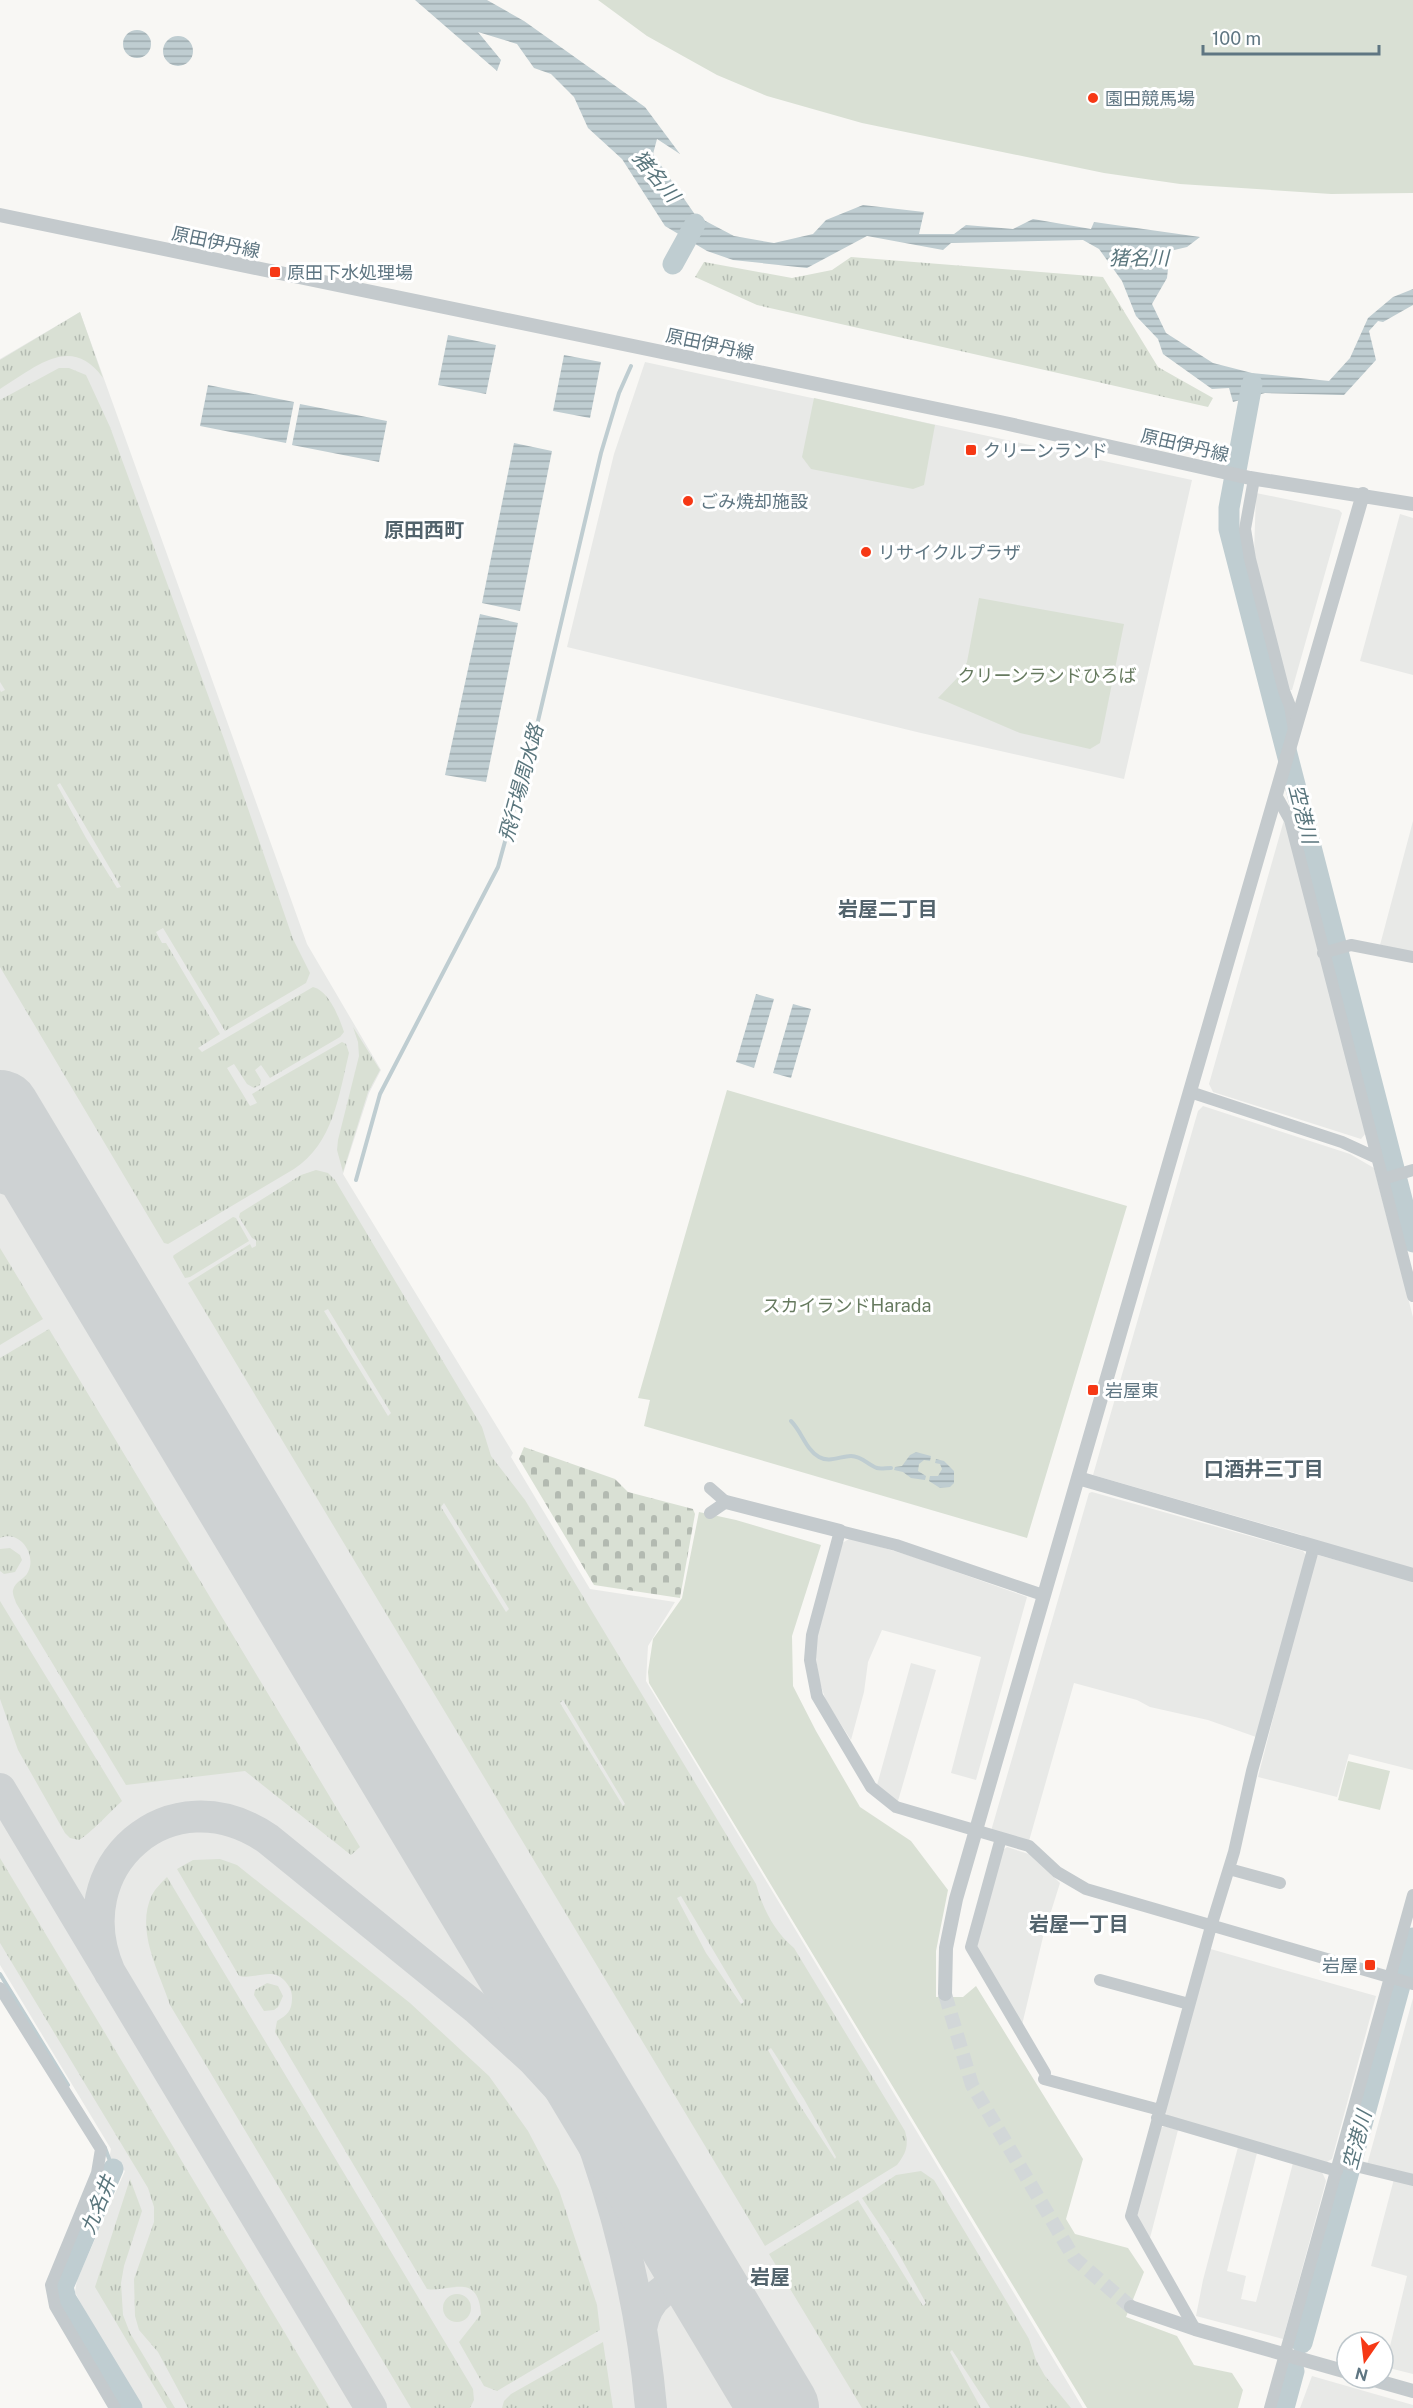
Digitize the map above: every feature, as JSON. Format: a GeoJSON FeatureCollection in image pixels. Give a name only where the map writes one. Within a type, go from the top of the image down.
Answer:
{"type":"FeatureCollection","features":[{"type":"Feature","properties":{"kind":"street","name":"原田伊丹線"},"geometry":{"type":"LineString","coordinates":[[0,215],[1000,422],[1225,473],[1413,504]]}},
{"type":"Feature","properties":{"kind":"street"},"geometry":{"type":"LineString","coordinates":[[1252,478],[1245,529],[1250,559],[1284,691],[1290,706],[1294,731]]}},
{"type":"Feature","properties":{"kind":"street"},"geometry":{"type":"LineString","coordinates":[[945,1994],[946,1948],[956,1899],[1363,494]]}},
{"type":"Feature","properties":{"kind":"street"},"geometry":{"type":"LineString","coordinates":[[1278,790],[1290,820],[1377,1158],[1385,1178],[1413,1296]]}},
{"type":"Feature","properties":{"kind":"street"},"geometry":{"type":"LineString","coordinates":[[1325,952],[1347,946],[1413,957]]}},
{"type":"Feature","properties":{"kind":"street"},"geometry":{"type":"LineString","coordinates":[[1190,1092],[1342,1142],[1377,1158]]}},
{"type":"Feature","properties":{"kind":"street"},"geometry":{"type":"LineString","coordinates":[[1385,1178],[1408,1171]]}},
{"type":"Feature","properties":{"kind":"street"},"geometry":{"type":"LineString","coordinates":[[1078,1478],[1413,1575]]}},
{"type":"Feature","properties":{"kind":"street"},"geometry":{"type":"LineString","coordinates":[[710,1488],[726,1502],[896,1545],[1043,1595]]}},
{"type":"Feature","properties":{"kind":"street"},"geometry":{"type":"LineString","coordinates":[[710,1513],[726,1502]]}},
{"type":"Feature","properties":{"kind":"street"},"geometry":{"type":"LineString","coordinates":[[840,1531],[810,1643],[810,1660],[817,1696],[872,1787],[887,1802],[896,1807],[1029,1846],[1058,1872],[1086,1890],[1412,1984]]}},
{"type":"Feature","properties":{"kind":"street"},"geometry":{"type":"LineString","coordinates":[[1195,2329],[1131,2216],[1189,2004],[1229,1869],[1252,1771],[1314,1546]]}},
{"type":"Feature","properties":{"kind":"street"},"geometry":{"type":"LineString","coordinates":[[1001,1838],[971,1947],[1045,2076],[1159,2114],[1340,2165],[1413,2180]]}},
{"type":"Feature","properties":{"kind":"street"},"geometry":{"type":"LineString","coordinates":[[1229,1869],[1280,1883]]}},
{"type":"Feature","properties":{"kind":"street"},"geometry":{"type":"LineString","coordinates":[[1270,2408],[1393,1978],[1413,1895]]}},
{"type":"Feature","properties":{"kind":"street"},"geometry":{"type":"LineString","coordinates":[[1100,1980],[1189,2004]]}},
{"type":"Feature","properties":{"kind":"street"},"geometry":{"type":"LineString","coordinates":[[0,1990],[100,2149],[97,2173],[51,2285],[55,2306],[116,2408]]}},
{"type":"Feature","properties":{"kind":"street"},"geometry":{"type":"LineString","coordinates":[[1131,2307],[1195,2329],[1335,2369]]}},
{"type":"Feature","properties":{"kind":"street"},"geometry":{"type":"LineString","coordinates":[[1395,2386],[1413,2391]]}},
{"type":"Feature","properties":{"kind":"shaded area"},"geometry":{"type":"Polygon","coordinates":[[[80,312],[307,944],[381,1070],[369,1093],[343,1174],[513,1453],[511,1457],[590,1589],[675,1602],[648,1646],[646,1681],[1083,2408],[142,2408],[75,2292],[77,2280],[125,2171],[120,2167],[108,2165],[111,2149],[0,1965],[0,359],[80,312]]]}},
{"type":"Feature","properties":{"kind":"shaded area"},"geometry":{"type":"Polygon","coordinates":[[[645,362],[1192,480],[1124,779],[921,733],[567,647],[614,454],[645,362]]]}},
{"type":"Feature","properties":{"kind":"shaded area"},"geometry":{"type":"Polygon","coordinates":[[[1256,493],[1339,510],[1342,513],[1292,690],[1288,690],[1254,554],[1256,493]]]}},
{"type":"Feature","properties":{"kind":"shaded area"},"geometry":{"type":"Polygon","coordinates":[[[1400,514],[1413,518],[1413,675],[1360,661],[1400,514]]]}},
{"type":"Feature","properties":{"kind":"shaded area"},"geometry":{"type":"Polygon","coordinates":[[[1284,820],[1366,1133],[1361,1139],[1213,1092],[1209,1084],[1284,820]]]}},
{"type":"Feature","properties":{"kind":"shaded area"},"geometry":{"type":"Polygon","coordinates":[[[1413,821],[1413,952],[1380,945],[1413,821]]]}},
{"type":"Feature","properties":{"kind":"shaded area"},"geometry":{"type":"Polygon","coordinates":[[[1203,1106],[1350,1154],[1374,1168],[1413,1317],[1413,1569],[1306,1540],[1302,1535],[1093,1475],[1198,1111],[1203,1106]]]}},
{"type":"Feature","properties":{"kind":"shaded area"},"geometry":{"type":"Polygon","coordinates":[[[1089,1493],[1303,1551],[1306,1555],[1256,1737],[1208,1720],[1150,1707],[1137,1700],[1074,1683],[1029,1841],[991,1831],[1089,1493]]]}},
{"type":"Feature","properties":{"kind":"shaded area"},"geometry":{"type":"Polygon","coordinates":[[[851,1538],[914,1557],[1027,1597],[976,1780],[951,1773],[981,1657],[882,1630],[868,1662],[864,1692],[851,1740],[826,1701],[819,1680],[816,1641],[842,1543],[851,1538]]]}},
{"type":"Feature","properties":{"kind":"shaded area"},"geometry":{"type":"Polygon","coordinates":[[[1318,1555],[1413,1581],[1413,1770],[1349,1754],[1337,1797],[1258,1777],[1314,1559],[1318,1555]]]}},
{"type":"Feature","properties":{"kind":"shaded area"},"geometry":{"type":"Polygon","coordinates":[[[911,1663],[936,1670],[898,1801],[877,1785],[911,1663]]]}},
{"type":"Feature","properties":{"kind":"shaded area"},"geometry":{"type":"Polygon","coordinates":[[[1007,1847],[1032,1855],[1060,1883],[1043,1937],[1022,2025],[974,1947],[1003,1850],[1007,1847]]]}},
{"type":"Feature","properties":{"kind":"shaded area"},"geometry":{"type":"Polygon","coordinates":[[[1207,1948],[1376,1996],[1332,2159],[1325,2163],[1168,2117],[1163,2107],[1207,1948]]]}},
{"type":"Feature","properties":{"kind":"shaded area"},"geometry":{"type":"Polygon","coordinates":[[[1413,1998],[1413,2176],[1367,2165],[1413,1998]]]}},
{"type":"Feature","properties":{"kind":"shaded area"},"geometry":{"type":"Polygon","coordinates":[[[1164,2126],[1178,2130],[1150,2238],[1134,2214],[1157,2130],[1164,2126]]]}},
{"type":"Feature","properties":{"kind":"shaded area"},"geometry":{"type":"Polygon","coordinates":[[[1238,2147],[1257,2153],[1227,2271],[1246,2276],[1241,2299],[1256,2302],[1293,2163],[1322,2172],[1326,2181],[1283,2339],[1196,2316],[1203,2280],[1238,2147]]]}},
{"type":"Feature","properties":{"kind":"shaded area"},"geometry":{"type":"Polygon","coordinates":[[[1394,2179],[1413,2184],[1413,2374],[1395,2370],[1394,2330],[1407,2276],[1371,2266],[1394,2179]]]}},
{"type":"Feature","properties":{"kind":"shaded area"},"geometry":{"type":"Polygon","coordinates":[[[1312,2376],[1335,2383],[1335,2390],[1361,2390],[1413,2405],[1413,2408],[1300,2408],[1312,2376]]]}},
{"type":"Feature","properties":{"kind":"green space","name":"園田競馬場"},"geometry":{"type":"Polygon","coordinates":[[[598,0],[1413,0],[1413,193],[1331,194],[1180,184],[1104,173],[862,123],[767,96],[717,75],[647,36],[598,0]]]}},
{"type":"Feature","properties":{"kind":"green space"},"geometry":{"type":"Polygon","coordinates":[[[851,257],[1103,277],[1158,367],[1213,398],[1208,407],[757,305],[695,277],[704,262],[792,278],[832,270],[851,257]]]}},
{"type":"Feature","properties":{"kind":"green space"},"geometry":{"type":"Polygon","coordinates":[[[80,312],[103,378],[91,365],[78,358],[66,356],[40,364],[0,389],[0,360],[80,312]]]}},
{"type":"Feature","properties":{"kind":"green space"},"geometry":{"type":"Polygon","coordinates":[[[59,368],[69,368],[86,375],[110,427],[224,739],[293,939],[310,973],[306,983],[225,1031],[163,928],[156,932],[162,943],[166,943],[220,1034],[198,1048],[202,1052],[313,987],[319,989],[333,1005],[344,1032],[340,1037],[270,1078],[261,1065],[255,1070],[261,1080],[260,1085],[254,1088],[247,1084],[234,1064],[227,1068],[250,1106],[257,1103],[252,1094],[342,1042],[346,1044],[349,1053],[332,1117],[318,1146],[307,1159],[168,1244],[164,1243],[0,967],[0,690],[1,692],[5,690],[0,682],[0,400],[59,368]],[[60,783],[57,785],[86,838],[117,888],[121,887],[60,783]]]}},
{"type":"Feature","properties":{"kind":"green space"},"geometry":{"type":"Polygon","coordinates":[[[814,398],[935,425],[924,485],[913,489],[811,469],[802,457],[814,398]]]}},
{"type":"Feature","properties":{"kind":"green space","name":"クリーンランドひろば"},"geometry":{"type":"Polygon","coordinates":[[[979,598],[1124,624],[1100,743],[1090,749],[1020,733],[938,698],[960,675],[967,662],[979,598]]]}},
{"type":"Feature","properties":{"kind":"green space"},"geometry":{"type":"Polygon","coordinates":[[[353,1027],[380,1070],[368,1092],[343,1172],[337,1150],[338,1140],[359,1056],[358,1042],[353,1027]]]}},
{"type":"Feature","properties":{"kind":"green space","name":"スカイランドHarada"},"geometry":{"type":"Polygon","coordinates":[[[727,1090],[1127,1206],[1027,1538],[644,1426],[650,1400],[638,1398],[727,1090]]]}},
{"type":"Feature","properties":{"kind":"green space"},"geometry":{"type":"Polygon","coordinates":[[[316,1170],[328,1173],[335,1180],[482,1427],[491,1456],[525,1500],[756,1884],[770,1919],[794,1948],[905,2131],[906,2149],[897,2165],[765,2246],[188,1283],[250,1244],[252,1248],[256,1246],[256,1240],[252,1238],[239,1217],[240,1213],[301,1175],[316,1170]],[[328,1309],[324,1311],[388,1416],[391,1413],[328,1309]],[[444,1503],[441,1507],[506,1612],[509,1609],[444,1503]],[[563,1700],[560,1703],[623,1806],[625,1804],[563,1700]],[[681,1896],[677,1898],[706,1953],[741,2004],[744,2002],[681,1896]],[[771,2048],[768,2050],[797,2101],[835,2159],[836,2157],[804,2099],[771,2048]]]}},
{"type":"Feature","properties":{"kind":"green space"},"geometry":{"type":"Polygon","coordinates":[[[233,1217],[236,1218],[249,1241],[185,1278],[174,1255],[233,1217]]]}},
{"type":"Feature","properties":{"kind":"green space"},"geometry":{"type":"Polygon","coordinates":[[[0,1248],[43,1319],[0,1345],[0,1248]]]}},
{"type":"Feature","properties":{"kind":"green space"},"geometry":{"type":"Polygon","coordinates":[[[49,1329],[360,1847],[351,1855],[245,1771],[126,1785],[16,1603],[13,1590],[28,1572],[30,1558],[25,1545],[20,1540],[7,1536],[0,1538],[0,1358],[49,1329]]]}},
{"type":"Feature","properties":{"kind":"green space"},"geometry":{"type":"Polygon","coordinates":[[[524,1447],[615,1479],[628,1492],[693,1509],[695,1514],[680,1598],[594,1585],[519,1459],[524,1447]]]}},
{"type":"Feature","properties":{"kind":"green space"},"geometry":{"type":"Polygon","coordinates":[[[699,1512],[736,1520],[821,1545],[792,1636],[793,1686],[860,1807],[911,1841],[948,1890],[936,1951],[936,1997],[963,1997],[976,1986],[1083,2159],[1066,2219],[1075,2234],[1128,2248],[1144,2272],[1126,2317],[1177,2336],[1194,2365],[1232,2373],[1243,2390],[1238,2408],[1087,2408],[649,1683],[648,1672],[653,1639],[682,1598],[699,1512]]]}},
{"type":"Feature","properties":{"kind":"green space"},"geometry":{"type":"Polygon","coordinates":[[[10,1548],[20,1555],[22,1560],[15,1572],[4,1574],[0,1571],[0,1549],[10,1548]]]}},
{"type":"Feature","properties":{"kind":"green space"},"geometry":{"type":"Polygon","coordinates":[[[0,1601],[122,1801],[79,1840],[70,1838],[65,1833],[18,1750],[0,1699],[0,1601]]]}},
{"type":"Feature","properties":{"kind":"green space"},"geometry":{"type":"Polygon","coordinates":[[[1348,1761],[1390,1771],[1380,1810],[1338,1800],[1348,1761]]]}},
{"type":"Feature","properties":{"kind":"green space"},"geometry":{"type":"Polygon","coordinates":[[[0,1858],[330,2408],[188,2408],[158,2352],[139,2330],[135,2316],[134,2279],[154,2222],[154,2207],[148,2188],[0,1943],[0,1858]]]}},
{"type":"Feature","properties":{"kind":"green space"},"geometry":{"type":"Polygon","coordinates":[[[220,1859],[237,1865],[410,2003],[489,2076],[528,2131],[559,2190],[597,2305],[600,2330],[497,2391],[484,2386],[459,2342],[481,2314],[479,2301],[468,2288],[427,2289],[275,2032],[277,2021],[286,2015],[291,2006],[292,1996],[289,1987],[275,1974],[239,1976],[177,1869],[193,1860],[220,1859]]]}},
{"type":"Feature","properties":{"kind":"green space"},"geometry":{"type":"Polygon","coordinates":[[[167,1877],[473,2389],[474,2400],[470,2408],[411,2408],[170,2005],[150,1950],[146,1922],[147,1908],[152,1895],[167,1877]]]}},
{"type":"Feature","properties":{"kind":"green space"},"geometry":{"type":"Polygon","coordinates":[[[267,1983],[278,1986],[283,1996],[278,2007],[264,2011],[254,1995],[255,1990],[267,1983]]]}},
{"type":"Feature","properties":{"kind":"green space"},"geometry":{"type":"Polygon","coordinates":[[[921,2171],[934,2180],[1029,2339],[1036,2360],[1045,2376],[1071,2408],[990,2408],[952,2350],[950,2352],[981,2408],[862,2408],[769,2254],[858,2200],[923,2306],[926,2303],[896,2249],[862,2198],[896,2175],[921,2171]]]}},
{"type":"Feature","properties":{"kind":"green space"},"geometry":{"type":"Polygon","coordinates":[[[130,2179],[142,2211],[124,2266],[121,2283],[123,2315],[130,2333],[175,2408],[167,2408],[95,2287],[130,2179]]]}},
{"type":"Feature","properties":{"kind":"green space"},"geometry":{"type":"Polygon","coordinates":[[[457,2294],[467,2298],[471,2308],[467,2318],[457,2322],[447,2318],[443,2308],[447,2298],[457,2294]]]}},
{"type":"Feature","properties":{"kind":"green space"},"geometry":{"type":"Polygon","coordinates":[[[603,2342],[613,2408],[502,2408],[504,2401],[511,2394],[603,2342]]]}},
{"type":"Feature","properties":{"kind":"water","name":"猪名川"},"geometry":{"type":"Polygon","coordinates":[[[415,0],[487,0],[524,21],[645,107],[680,154],[657,139],[653,154],[696,216],[734,236],[774,243],[813,234],[826,220],[863,205],[924,212],[919,234],[954,234],[966,225],[1013,229],[1033,219],[1091,229],[1094,222],[1200,237],[1187,247],[1170,251],[1167,278],[1152,304],[1166,333],[1213,363],[1252,373],[1329,381],[1350,358],[1368,318],[1393,297],[1413,289],[1413,305],[1383,322],[1378,321],[1369,331],[1376,360],[1344,395],[1265,393],[1233,402],[1229,388],[1212,389],[1163,354],[1158,339],[1136,316],[1122,281],[1099,249],[1083,240],[951,243],[943,250],[867,236],[807,268],[733,260],[707,251],[665,226],[622,159],[588,128],[574,97],[551,74],[534,68],[517,44],[478,32],[501,60],[497,71],[415,0]]]}},
{"type":"Feature","properties":{"kind":"water"},"geometry":{"type":"Polygon","coordinates":[[[137,30],[147,34],[151,44],[147,54],[137,58],[127,54],[123,44],[127,34],[137,30]]]}},
{"type":"Feature","properties":{"kind":"water"},"geometry":{"type":"Polygon","coordinates":[[[178,36],[189,40],[193,51],[189,62],[178,66],[167,62],[163,51],[167,40],[178,36]]]}},
{"type":"Feature","properties":{"kind":"water"},"geometry":{"type":"Polygon","coordinates":[[[448,335],[496,345],[486,394],[438,385],[448,335]]]}},
{"type":"Feature","properties":{"kind":"water"},"geometry":{"type":"Polygon","coordinates":[[[564,355],[601,362],[590,418],[553,411],[564,355]]]}},
{"type":"Feature","properties":{"kind":"water"},"geometry":{"type":"Polygon","coordinates":[[[208,385],[294,402],[286,443],[200,426],[208,385]]]}},
{"type":"Feature","properties":{"kind":"water"},"geometry":{"type":"Polygon","coordinates":[[[300,404],[387,421],[379,462],[292,445],[300,404]]]}},
{"type":"Feature","properties":{"kind":"water"},"geometry":{"type":"Polygon","coordinates":[[[514,443],[552,451],[520,611],[482,603],[514,443]]]}},
{"type":"Feature","properties":{"kind":"water"},"geometry":{"type":"Polygon","coordinates":[[[480,614],[518,623],[486,782],[445,775],[480,614]]]}},
{"type":"Feature","properties":{"kind":"water"},"geometry":{"type":"Polygon","coordinates":[[[756,994],[774,999],[754,1068],[736,1062],[756,994]]]}},
{"type":"Feature","properties":{"kind":"water"},"geometry":{"type":"Polygon","coordinates":[[[793,1004],[811,1009],[791,1078],[773,1073],[793,1004]]]}},
{"type":"Feature","properties":{"kind":"water"},"geometry":{"type":"Polygon","coordinates":[[[916,1452],[931,1456],[930,1461],[924,1460],[919,1464],[918,1471],[926,1476],[925,1480],[911,1478],[903,1472],[894,1470],[895,1467],[902,1466],[910,1455],[916,1452]]]}},
{"type":"Feature","properties":{"kind":"water"},"geometry":{"type":"Polygon","coordinates":[[[936,1459],[944,1461],[954,1471],[954,1483],[950,1487],[940,1488],[929,1481],[930,1476],[938,1476],[942,1469],[940,1464],[935,1463],[936,1459]]]}},
{"type":"Feature","properties":{"kind":"waterway","name":"飛行場周水路"},"geometry":{"type":"LineString","coordinates":[[673,264],[695,224]]}},
{"type":"Feature","properties":{"kind":"waterway","name":"飛行場周水路"},"geometry":{"type":"LineString","coordinates":[[356,1180],[380,1094],[498,867],[538,721],[601,453],[619,393],[631,366]]}},
{"type":"Feature","properties":{"kind":"waterway","name":"空港川"},"geometry":{"type":"LineString","coordinates":[[1252,384],[1229,508],[1229,529],[1413,1242]]}},
{"type":"Feature","properties":{"kind":"waterway"},"geometry":{"type":"LineString","coordinates":[[791,1421],[811,1450],[823,1459],[855,1456],[877,1468],[891,1468]]}},
{"type":"Feature","properties":{"kind":"waterway","name":"空港川"},"geometry":{"type":"LineString","coordinates":[[1302,2343],[1413,1938]]}},
{"type":"Feature","properties":{"kind":"waterway","name":"九名井"},"geometry":{"type":"LineString","coordinates":[[0,1974],[68,2085]]}},
{"type":"Feature","properties":{"kind":"waterway","name":"九名井"},"geometry":{"type":"LineString","coordinates":[[105,2148],[113,2169]]}},
{"type":"Feature","properties":{"kind":"waterway","name":"九名井"},"geometry":{"type":"LineString","coordinates":[[113,2169],[63,2287],[66,2299],[132,2408]]}},
{"type":"Feature","properties":{"kind":"waterway","name":"空港川"},"geometry":{"type":"LineString","coordinates":[[1284,2408],[1294,2371]]}},
{"type":"Feature","properties":{"kind":"taxiway"},"geometry":{"type":"LineString","coordinates":[[0,1177],[21,1184],[39,1194],[69,1225]]}},
{"type":"Feature","properties":{"kind":"taxiway"},"geometry":{"type":"LineString","coordinates":[[0,1789],[371,2408]]}},
{"type":"Feature","properties":{"kind":"taxiway"},"geometry":{"type":"LineString","coordinates":[[110,1973],[99,1934],[101,1898],[114,1866],[135,1841],[163,1824],[196,1817],[231,1821],[268,1839],[476,2008],[533,2060],[611,2145],[678,2239]]}},
{"type":"Feature","properties":{"kind":"taxiway"},"geometry":{"type":"LineString","coordinates":[[514,1966],[565,2071],[587,2125],[605,2180],[634,2292],[651,2408]]}},
{"type":"Feature","properties":{"kind":"taxiway"},"geometry":{"type":"LineString","coordinates":[[641,2329],[648,2307],[662,2292],[681,2283],[704,2282]]}},
{"type":"Feature","properties":{"kind":"runway"},"geometry":{"type":"LineString","coordinates":[[0,1110],[779,2408]]}},
{"type":"Feature","properties":{"kind":"tunnel"},"geometry":{"type":"LineString","coordinates":[[945,1994],[972,2085],[1074,2258],[1131,2307]]}},
{"type":"Feature","properties":{"kind":"place","name":"園田競馬場"},"geometry":{"type":"Point","coordinates":[1093,98]}},
{"type":"Feature","properties":{"kind":"place","name":"原田下水処理場"},"geometry":{"type":"Point","coordinates":[275,272]}},
{"type":"Feature","properties":{"kind":"place","name":"クリーンランド"},"geometry":{"type":"Point","coordinates":[971,450]}},
{"type":"Feature","properties":{"kind":"place","name":"ごみ焼却施設"},"geometry":{"type":"Point","coordinates":[688,501]}},
{"type":"Feature","properties":{"kind":"place","name":"リサイクルプラザ"},"geometry":{"type":"Point","coordinates":[866,552]}},
{"type":"Feature","properties":{"kind":"place","name":"岩屋東"},"geometry":{"type":"Point","coordinates":[1093,1390]}},
{"type":"Feature","properties":{"kind":"place","name":"岩屋"},"geometry":{"type":"Point","coordinates":[1370,1965]}},
{"type":"Feature","properties":{"kind":"district","name":"原田西町"},"geometry":{"type":"Point","coordinates":[424,530]}},
{"type":"Feature","properties":{"kind":"district","name":"岩屋二丁目"},"geometry":{"type":"Point","coordinates":[888,909]}},
{"type":"Feature","properties":{"kind":"district","name":"口酒井三丁目"},"geometry":{"type":"Point","coordinates":[1264,1469]}},
{"type":"Feature","properties":{"kind":"district","name":"岩屋一丁目"},"geometry":{"type":"Point","coordinates":[1079,1924]}},
{"type":"Feature","properties":{"kind":"district","name":"岩屋"},"geometry":{"type":"Point","coordinates":[770,2277]}}]}
